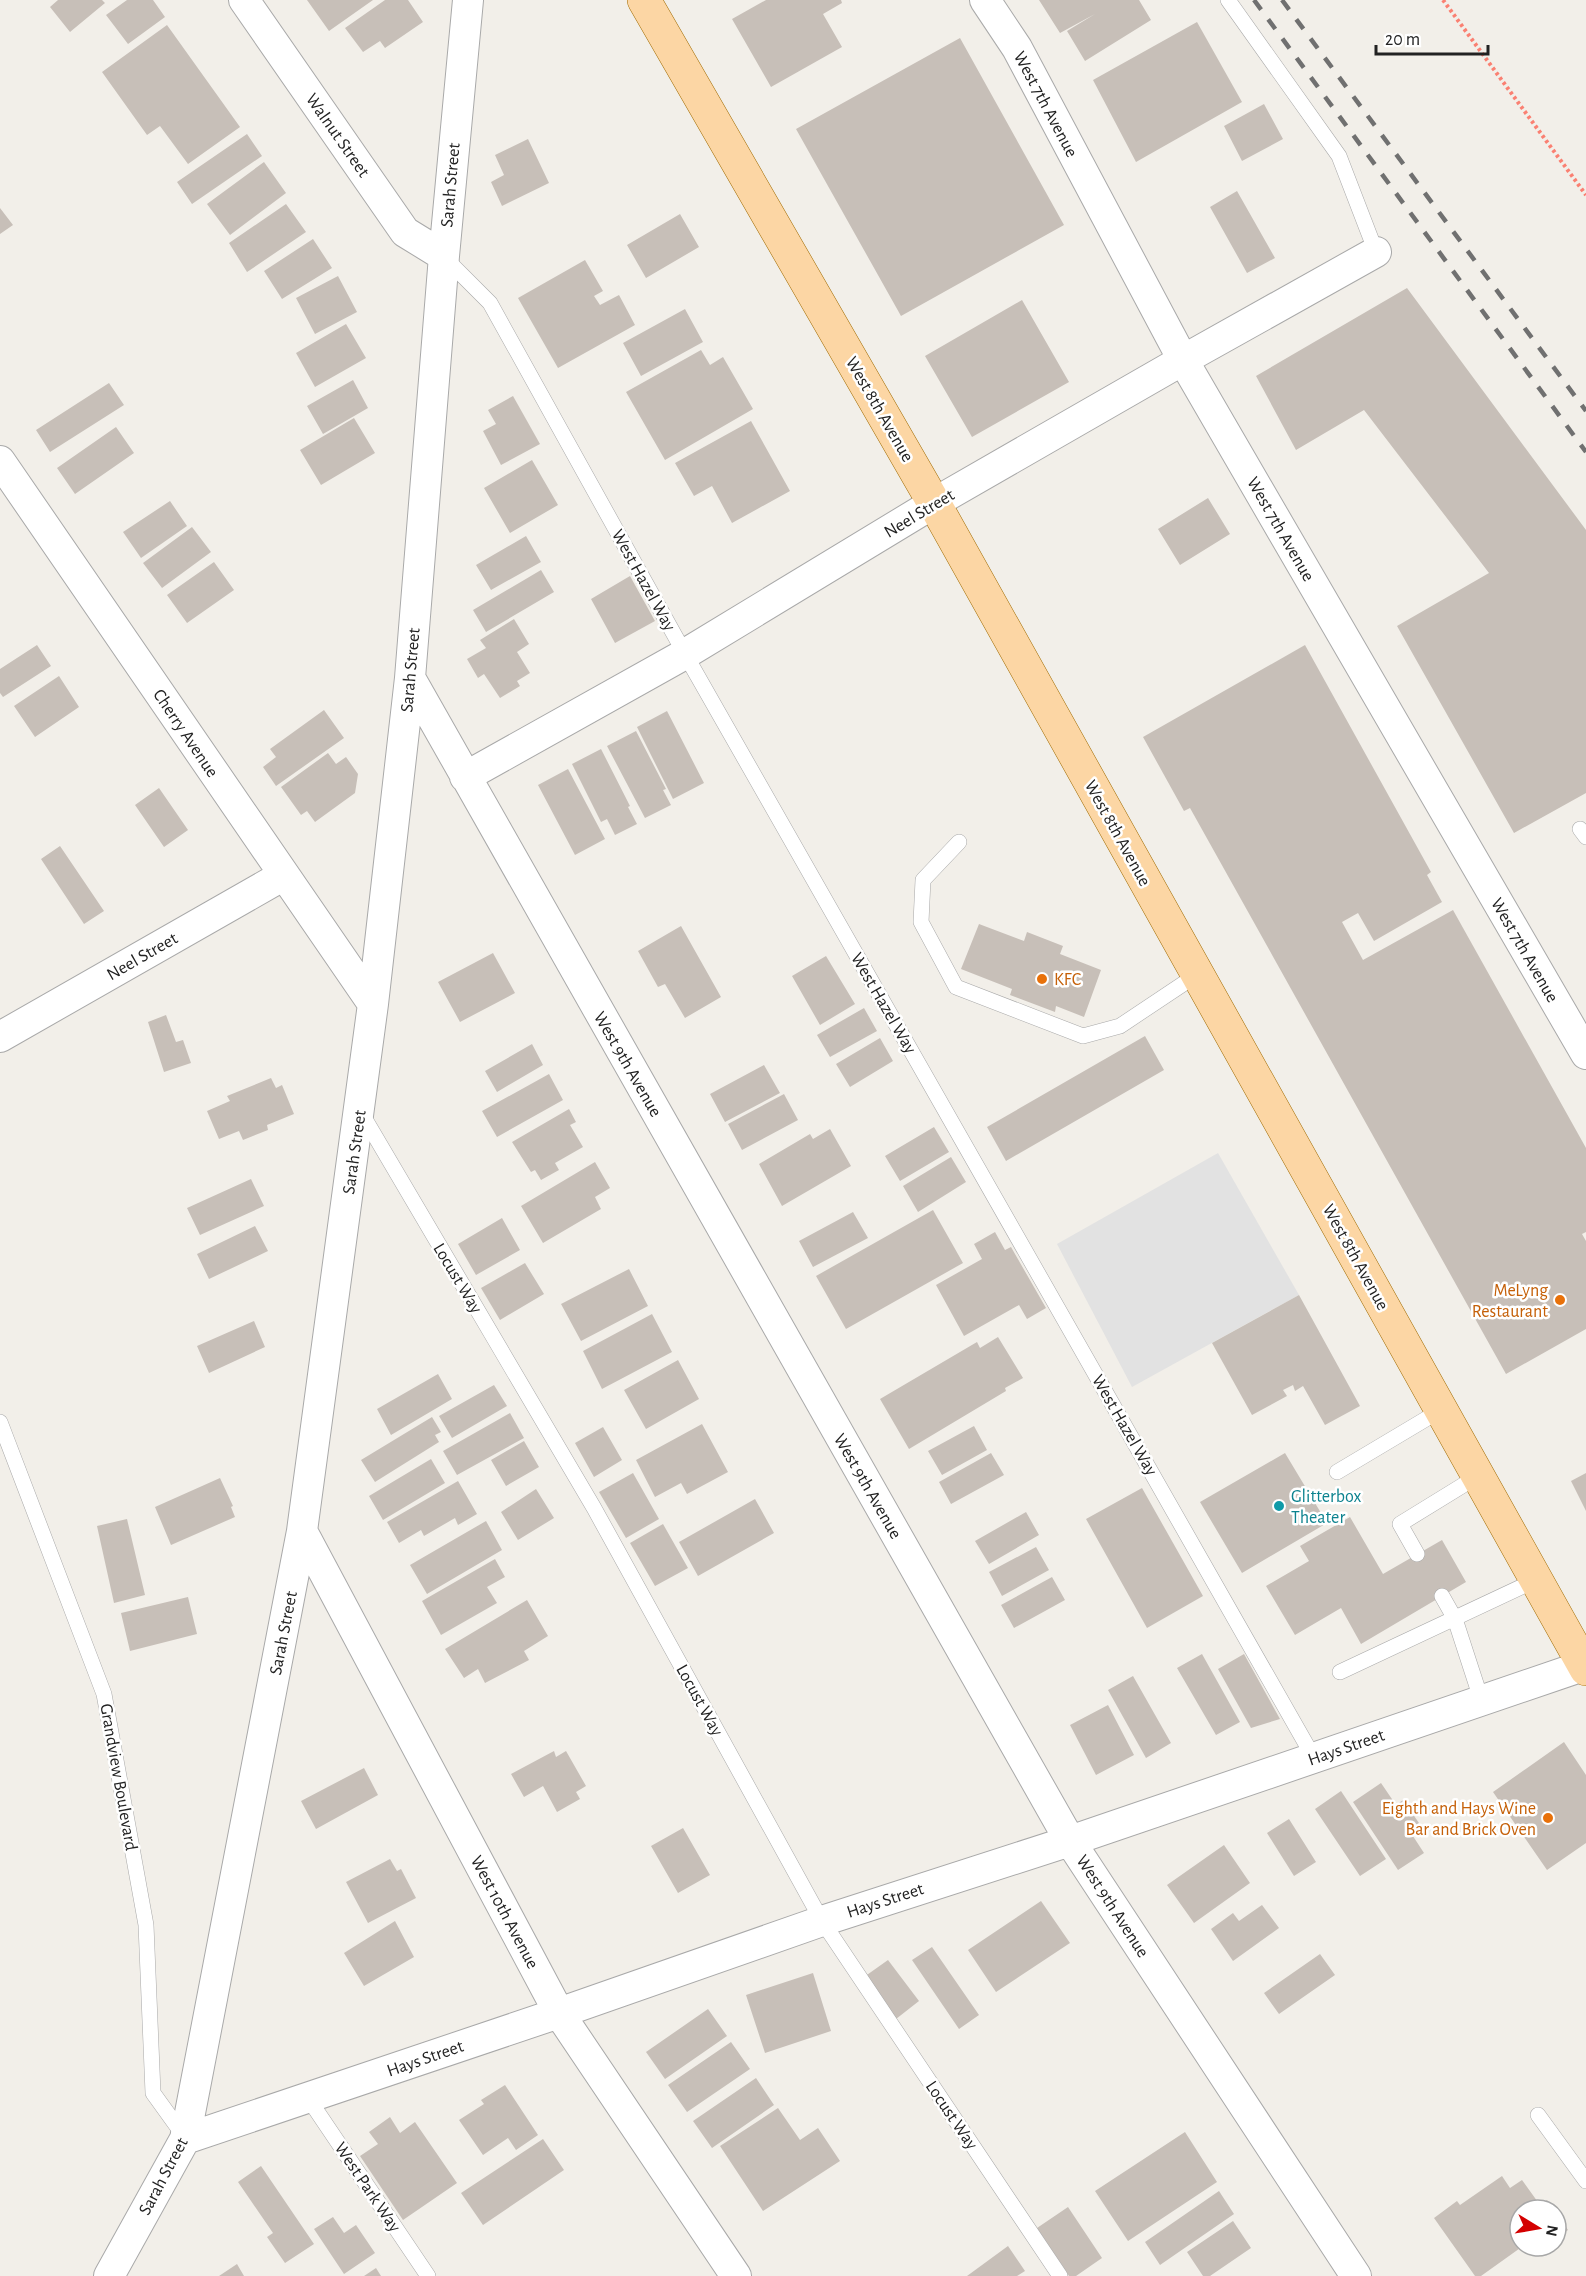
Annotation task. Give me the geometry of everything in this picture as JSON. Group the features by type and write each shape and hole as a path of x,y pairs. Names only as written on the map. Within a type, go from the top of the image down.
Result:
{"main road":[{"name":"West 8th Avenue","path":"644,0 934,503 1585,1667"}],"street":[{"name":"Walnut Street","path":"244,0 405,232 444,256"},
{"name":"Sarah Street","path":"111,2275 185,2139 302,1531 360,1111 410,678 444,256 468,0"},
{"name":"West 7th Avenue","path":"986,0 1017,48 1183,360 1586,1054"},
{"name":"Neel Street","path":"465,777 685,654 934,503 1376,252"},
{"name":"Cherry Avenue","path":"0,461 373,1004"},
{"name":"West 9th Avenue","path":"410,678 1070,1841 1356,2276"},
{"name":"Neel Street","path":"0,1037 284,875"},
{"name":"West 10th Avenue","path":"302,1531 559,2013 736,2276"},
{"name":"Hays Street","path":"185,2139 559,2013 822,1921 1070,1841 1585,1667"}],"lane":[{"path":"1228,0 1340,156 1376,252"},
{"name":"West Hazel Way","path":"444,256 490,303 685,654 1314,1758"},
{"path":"959,842 923,880 921,922 956,987 1083,1036 1120,1026 1198,974"},
{"name":"Locust Way","path":"360,1111 594,1508 822,1921 1060,2276"},
{"path":"1336,1472 1441,1410"},
{"name":"Grandview Boulevard","path":"0,1422 104,1694 146,1925 153,2093 185,2139"},
{"path":"1417,1554 1400,1524 1478,1476"},
{"path":"1340,1672 1536,1580"},
{"path":"1442,1596 1455,1619 1482,1702"},
{"name":"West Park Way","path":"308,2098 428,2276"},
{"path":"1538,2115 1586,2181"}],"path":[{"path":"1443,0 1586,195"}],"shaded area":[{"path":"1218,1153 1299,1295 1132,1387 1057,1244"}],"building":[{"path":"58,0 102,0 105,3 70,32 50,7"},
{"path":"127,0 153,0 165,17 128,44 106,15"},
{"path":"307,0 373,0 329,31"},
{"path":"385,0 408,0 423,22 385,48 380,41 363,52 345,28"},
{"path":"766,0 841,0 842,3 823,14 842,47 771,87 732,19"},
{"path":"1039,0 1139,0 1151,20 1085,61 1067,31 1095,14 1060,33"},
{"path":"1197,22 1242,102 1136,162 1093,80"},
{"path":"167,25 240,127 188,164 160,126 147,135 102,72"},
{"path":"960,38 1064,225 901,316 796,129"},
{"path":"1264,104 1283,139 1242,161 1224,126"},
{"path":"247,134 262,156 192,204 177,182"},
{"path":"528,139 549,183 502,206 491,182 504,175 495,155"},
{"path":"264,162 286,193 230,235 207,204"},
{"path":"1237,191 1275,258 1247,273 1210,207"},
{"path":"286,204 306,232 247,272 229,243"},
{"path":"0,208 13,225 0,234"},
{"path":"680,214 699,247 646,278 627,245"},
{"path":"313,239 332,268 282,299 264,271"},
{"path":"585,260 603,291 594,296 600,305 619,295 635,325 558,368 518,298"},
{"path":"338,276 357,312 315,334 296,298"},
{"path":"1407,288 1586,530 1586,793 1514,833 1397,626 1489,573 1364,410 1296,450 1256,376"},
{"path":"1022,300 1069,382 972,437 925,356"},
{"path":"685,309 703,342 641,376 623,343"},
{"path":"346,324 366,358 315,387 296,353"},
{"path":"701,350 710,365 723,357 753,409 665,460 626,392"},
{"path":"353,380 368,408 323,434 307,406"},
{"path":"109,383 124,405 50,452 36,430"},
{"path":"513,396 540,444 501,465 483,431 496,424 488,410"},
{"path":"354,418 375,453 321,485 300,450"},
{"path":"751,421 790,491 732,523 712,486 694,496 675,463"},
{"path":"116,427 134,453 75,494 57,468"},
{"path":"532,460 558,505 510,533 484,488"},
{"path":"1208,498 1230,534 1180,565 1158,529"},
{"path":"170,501 187,526 141,558 123,532"},
{"path":"192,527 211,552 162,588 143,563"},
{"path":"526,536 541,562 491,590 476,565"},
{"path":"214,562 234,590 187,623 167,595"},
{"path":"541,570 554,592 486,632 473,610"},
{"path":"630,576 655,621 615,643 591,599"},
{"path":"514,619 529,644 517,652 530,673 517,681 520,686 500,698 484,674 478,678 467,659 486,648 480,640"},
{"path":"37,645 51,666 3,697 0,693 0,669"},
{"path":"1305,645 1431,872 1427,875 1442,902 1374,941 1358,913 1342,922 1363,960 1453,910 1586,1148 1586,1232 1582,1234 1586,1241 1586,1329 1506,1374 1190,808 1184,811 1143,737"},
{"path":"59,676 79,707 35,737 14,706"},
{"path":"324,710 344,738 276,786 263,767 276,757 270,749"},
{"path":"667,711 704,783 673,799 637,727"},
{"path":"636,731 666,789 663,790 671,805 645,818 607,746"},
{"path":"601,749 637,824 615,835 607,819 601,822 572,764"},
{"path":"328,753 336,764 346,757 358,774 355,793 315,822 307,811 301,815 281,787"},
{"path":"568,769 605,839 575,855 538,785"},
{"path":"159,788 188,830 164,847 135,805"},
{"path":"60,846 104,911 84,924 41,859"},
{"name":"KFC","path":"979,924 1024,941 1027,932 1063,946 1060,954 1101,970 1084,1017 1056,1006 1055,1012 1010,995 1012,989 961,969"},
{"path":"681,926 721,997 685,1018 665,984 658,987 638,951"},
{"path":"493,953 515,993 460,1022 438,982"},
{"path":"826,956 855,1004 820,1025 792,976"},
{"path":"864,1008 877,1031 830,1057 817,1035"},
{"path":"166,1015 176,1042 183,1040 191,1063 164,1072 148,1022"},
{"path":"1145,1036 1164,1070 1006,1161 987,1127"},
{"path":"880,1038 893,1061 850,1087 836,1064"},
{"path":"532,1044 543,1065 497,1092 485,1071"},
{"path":"764,1065 780,1093 725,1122 710,1094"},
{"path":"549,1074 563,1100 497,1137 482,1111"},
{"path":"271,1078 276,1088 282,1085 294,1114 267,1125 268,1130 243,1140 239,1131 219,1139 207,1111 230,1101 227,1096"},
{"path":"784,1094 798,1120 742,1150 728,1124"},
{"path":"569,1109 576,1122 570,1125 583,1147 555,1163 559,1170 541,1180 535,1170 531,1172 512,1142"},
{"path":"934,1127 949,1152 900,1181 885,1156"},
{"path":"830,1129 851,1166 782,1206 759,1164 810,1134 813,1139"},
{"path":"951,1157 966,1182 918,1212 903,1186"},
{"path":"595,1162 610,1188 595,1197 601,1209 543,1243 521,1206"},
{"path":"251,1179 264,1206 200,1235 187,1208"},
{"path":"933,1210 963,1263 846,1329 816,1276"},
{"path":"853,1212 868,1238 813,1267 799,1241"},
{"path":"502,1218 520,1250 476,1275 458,1244"},
{"path":"255,1226 268,1251 209,1279 197,1254"},
{"path":"995,1232 1005,1250 1011,1247 1046,1308 1027,1319 1019,1305 964,1336 936,1285 982,1259 974,1244"},
{"path":"525,1263 544,1294 500,1320 481,1288"},
{"path":"629,1269 648,1306 581,1341 561,1304"},
{"path":"1299,1295 1360,1406 1325,1425 1303,1386 1295,1391 1293,1385 1283,1390 1287,1396 1252,1415 1212,1343"},
{"path":"652,1314 672,1352 602,1389 583,1351"},
{"path":"254,1321 265,1347 209,1373 197,1346"},
{"path":"998,1337 1023,1378 1005,1388 1006,1391 909,1449 880,1399 977,1342 980,1348"},
{"path":"678,1360 699,1399 646,1429 624,1390"},
{"path":"438,1374 452,1399 391,1435 377,1409"},
{"path":"494,1385 507,1406 452,1438 439,1416"},
{"path":"510,1413 524,1438 457,1475 443,1451"},
{"path":"432,1417 441,1432 435,1435 439,1442 375,1482 361,1460"},
{"path":"702,1424 728,1472 687,1494 681,1483 655,1497 636,1460"},
{"path":"974,1426 987,1450 942,1475 928,1451"},
{"path":"603,1427 622,1460 594,1477 575,1443"},
{"path":"524,1441 539,1467 506,1486 491,1460"},
{"path":"991,1453 1004,1475 951,1504 939,1482"},
{"path":"1285,1453 1327,1523 1242,1573 1200,1502"},
{"path":"431,1459 445,1483 383,1520 369,1496"},
{"path":"633,1473 659,1519 626,1538 599,1492"},
{"path":"1586,1473 1586,1511 1571,1481"},
{"path":"220,1478 233,1506 231,1507 235,1517 171,1545 155,1507"},
{"path":"458,1481 477,1514 458,1525 455,1518 424,1536 421,1530 399,1543 387,1522"},
{"path":"1142,1488 1203,1596 1147,1628 1086,1519"},
{"path":"536,1489 554,1518 518,1540 501,1512"},
{"path":"755,1499 774,1533 698,1576 679,1542"},
{"path":"1026,1512 1039,1535 989,1564 975,1541"},
{"path":"1350,1517 1383,1574 1442,1540 1466,1582 1361,1644 1341,1608 1295,1635 1266,1586 1309,1561 1300,1546"},
{"path":"127,1519 145,1595 114,1603 97,1526"},
{"path":"486,1521 502,1550 427,1594 410,1565"},
{"path":"663,1524 688,1568 655,1586 630,1543"},
{"path":"1036,1547 1049,1570 1002,1596 989,1572"},
{"path":"495,1559 505,1577 487,1587 497,1603 441,1635 422,1601"},
{"path":"1052,1577 1065,1600 1014,1628 1001,1605"},
{"path":"188,1597 197,1634 130,1651 121,1613"},
{"path":"527,1600 548,1636 524,1651 529,1660 485,1683 478,1669 464,1678 445,1649"},
{"path":"1202,1654 1240,1722 1216,1735 1177,1668"},
{"path":"1244,1654 1280,1719 1251,1728 1218,1669"},
{"path":"1133,1676 1171,1743 1146,1758 1108,1690"},
{"path":"1108,1705 1134,1755 1096,1775 1070,1725"},
{"name":"Eighth and Hays Wine Bar and Brick Oven","path":"1564,1742 1586,1775 1586,1843 1547,1870 1493,1792"},
{"path":"554,1751 556,1757 566,1751 586,1786 576,1792 580,1799 557,1812 543,1786 524,1797 511,1774"},
{"path":"364,1768 378,1795 316,1829 301,1801"},
{"path":"1381,1783 1396,1805 1403,1800 1419,1823 1409,1830 1424,1853 1398,1870 1353,1802"},
{"path":"1341,1791 1386,1859 1360,1876 1315,1809"},
{"path":"1289,1819 1316,1862 1294,1876 1267,1833"},
{"path":"683,1828 710,1875 678,1893 651,1846"},
{"path":"1224,1845 1250,1883 1194,1923 1167,1885"},
{"path":"390,1859 397,1871 401,1869 416,1898 368,1923 346,1882"},
{"path":"1041,1901 1070,1943 996,1992 968,1950"},
{"path":"1262,1905 1279,1928 1233,1961 1211,1929 1233,1913 1239,1921"},
{"path":"395,1921 414,1957 364,1986 344,1953"},
{"path":"932,1947 979,2015 959,2029 912,1960"},
{"path":"1320,1954 1335,1975 1279,2014 1264,1993"},
{"path":"888,1960 919,2001 896,2019 864,1977"},
{"path":"813,1973 831,2031 765,2053 746,1995"},
{"path":"708,2009 727,2036 665,2079 646,2052"},
{"path":"731,2042 750,2069 687,2112 668,2085"},
{"path":"756,2078 774,2105 712,2148 693,2121"},
{"path":"505,2085 538,2135 516,2150 508,2138 483,2155 459,2120 484,2104 481,2100"},
{"path":"778,2108 800,2140 818,2128 840,2161 763,2211 720,2146"},
{"path":"390,2117 400,2133 415,2122 457,2183 403,2220 360,2156 378,2144 369,2132"},
{"path":"1185,2132 1217,2182 1128,2241 1095,2191"},
{"path":"543,2139 564,2170 483,2225 461,2193"},
{"path":"261,2166 314,2244 285,2263 267,2237 273,2233 238,2182"},
{"path":"1502,2176 1510,2188 1522,2180 1535,2198 1508,2198 1508,2257 1481,2276 1475,2276 1434,2218 1457,2201 1460,2205"},
{"path":"1219,2191 1234,2214 1160,2265 1145,2242"},
{"path":"1068,2207 1102,2258 1076,2276 1069,2276 1037,2228"},
{"path":"333,2217 344,2233 356,2225 375,2253 344,2274 314,2229"},
{"path":"1233,2221 1251,2248 1210,2276 1203,2276 1187,2252"},
{"path":"1008,2246 1025,2271 1017,2276 967,2276"},
{"path":"237,2264 244,2276 219,2276"},
{"path":"376,2268 381,2276 364,2276"}],"railway":[{"path":"1254,0 1586,452"},
{"path":"1282,0 1586,411"}],"place":[{"name":"KFC","path":"1042,979"},
{"name":"MeLyng Restaurant","path":"1560,1300"},
{"name":"Glitterbox Theater","path":"1279,1506"},
{"name":"Eighth and Hays Wine Bar and Brick Oven","path":"1548,1818"}]}
